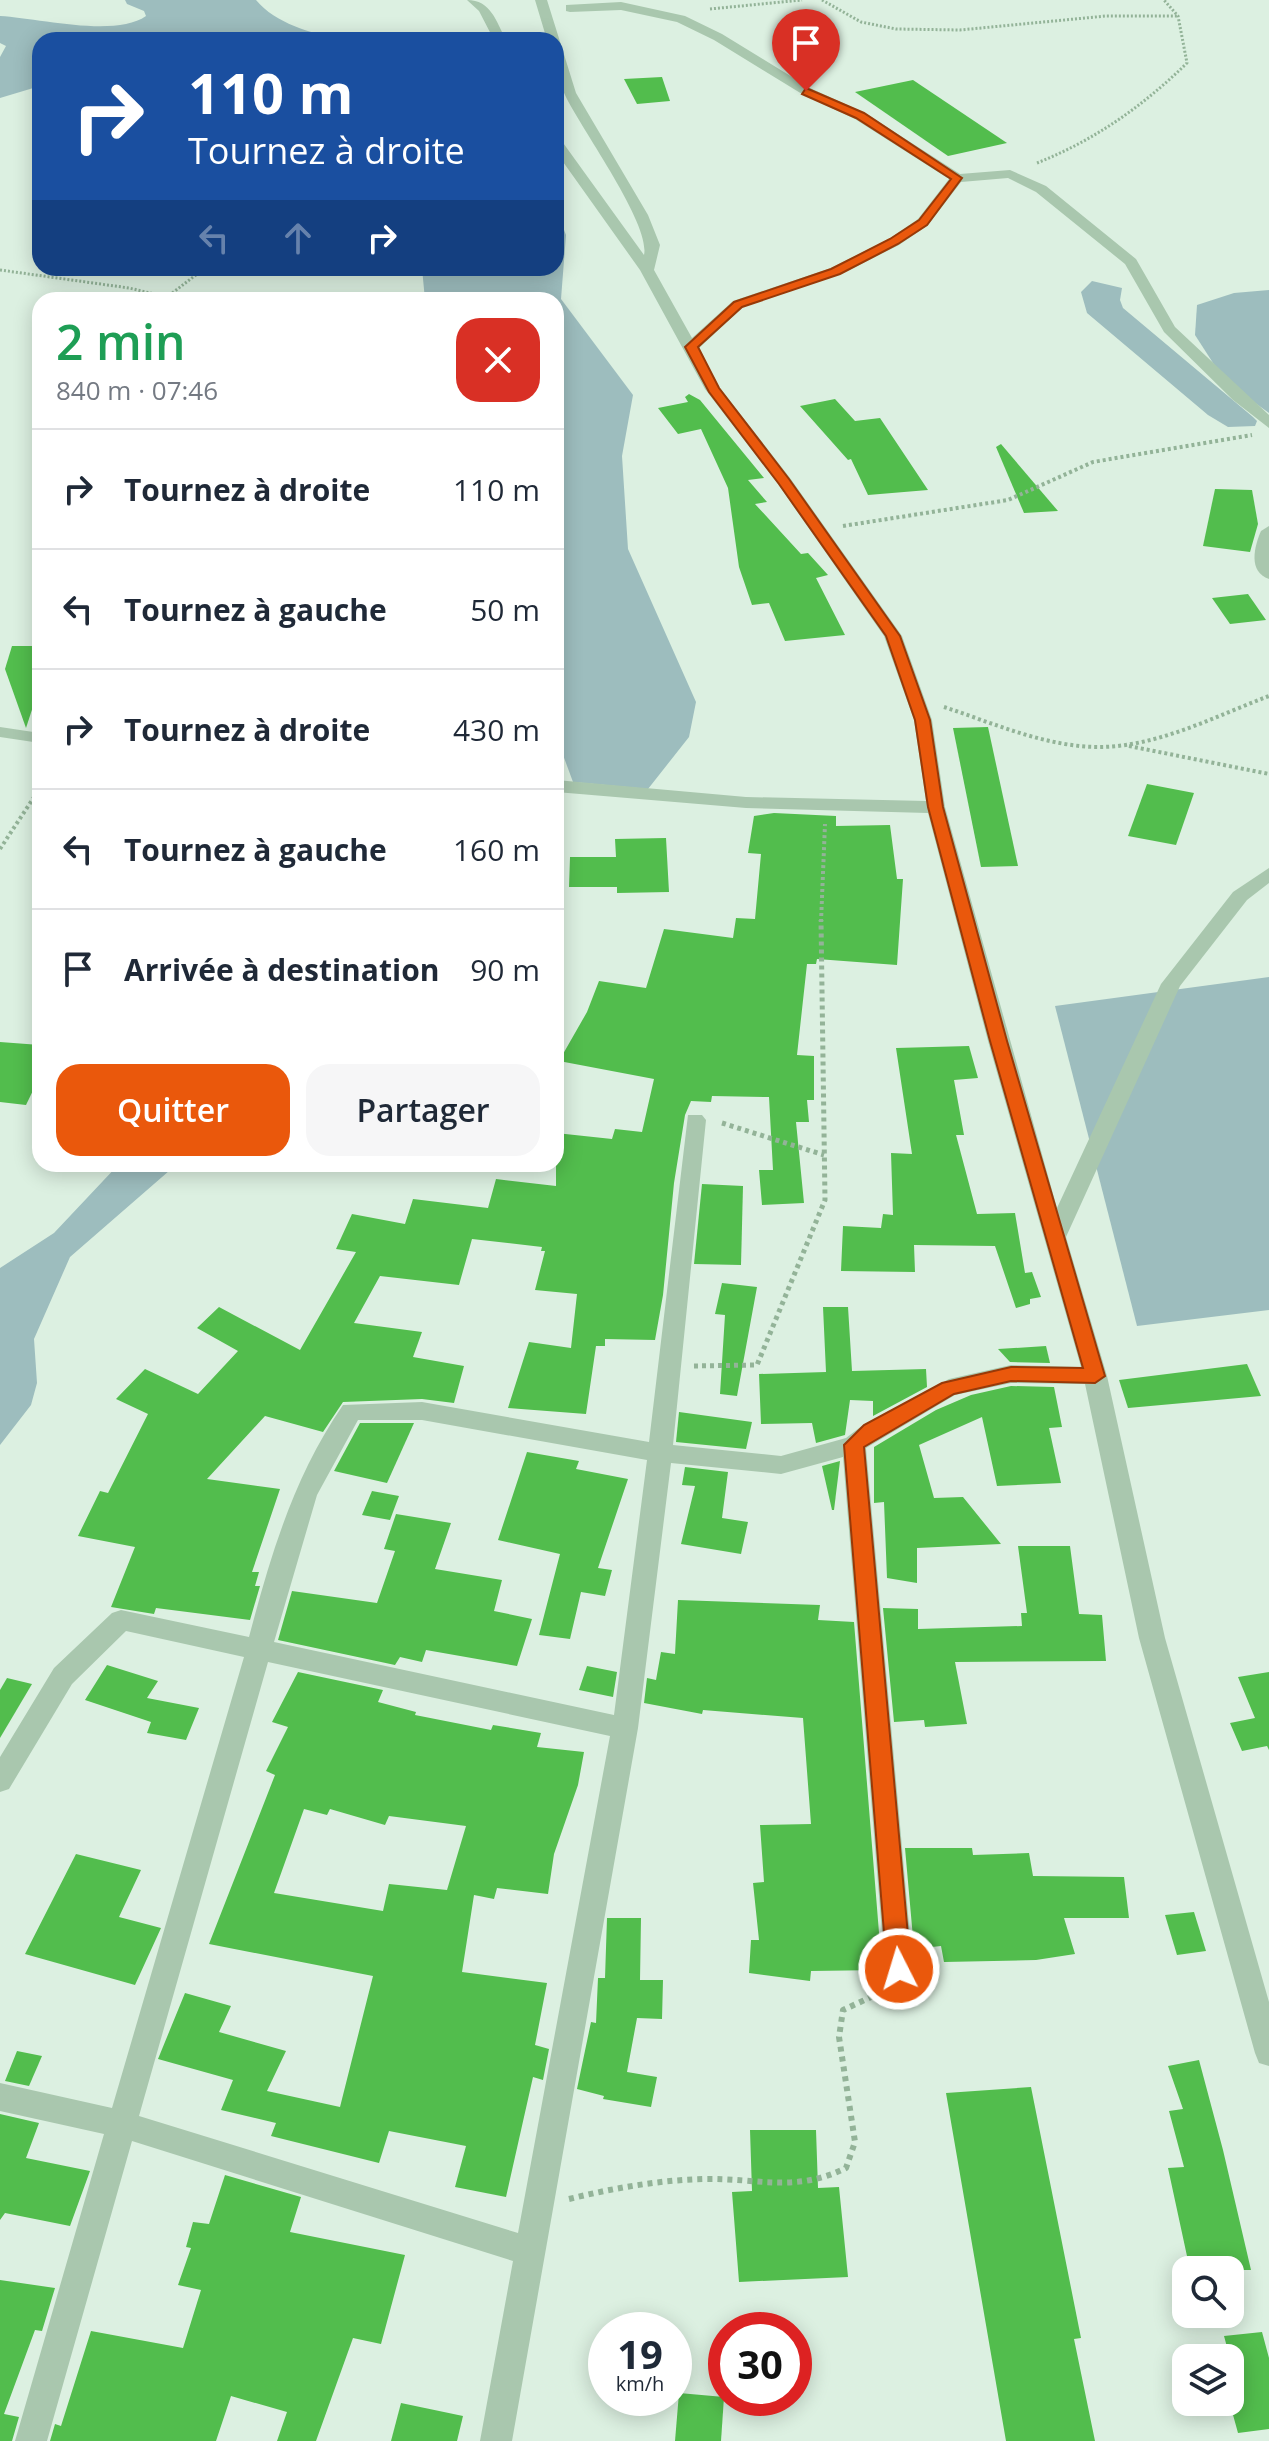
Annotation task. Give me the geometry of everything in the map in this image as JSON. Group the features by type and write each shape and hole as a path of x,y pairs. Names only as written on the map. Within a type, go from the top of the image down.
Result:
{"street":[{"path":"473,0 484,9 496,32"},
{"path":"541,0 542,12 566,19 621,6 681,19 740,49 806,91 860,116 957,178 1010,174 1041,189 1131,262 1169,329 1269,423"},
{"path":"566,19 570,93 641,215 653,245 647,270"},
{"path":"564,154 647,270 713,389 893,636 923,720 936,807 1095,1376 1152,1638 1269,2053"},
{"path":"691,347 738,304 836,271 894,242 923,222 957,178"},
{"path":"1269,531 1262,556 1263,566 1269,574"},
{"path":"0,732 32,737"},
{"path":"564,787 630,796 826,807 936,807"},
{"path":"1055,1237 1171,984 1240,896 1269,874"},
{"path":"496,2441 625,1728 660,1453 695,1120"},
{"path":"31,2441 259,1649 292,1519 326,1444 351,1411 422,1411 660,1453 781,1465 854,1445 871,1431 949,1388 1011,1374 1095,1376"},
{"path":"854,1445 899,1969"},
{"path":"0,1781 63,1676 121,1620 625,1728"},
{"path":"0,2097 121,2124 529,2251"}],"path":[{"path":"702,9 802,0"},
{"path":"822,0 861,22 896,29 960,30 1074,18 1178,16"},
{"path":"1010,174 1110,128 1165,86 1187,63 1178,16 1164,0"},
{"path":"0,270 32,274"},
{"path":"43,276 146,292"},
{"path":"174,292 195,276"},
{"path":"817,529 1008,500 1093,462 1200,441 1255,434"},
{"path":"915,698 1045,740 1097,747 1124,745 1178,731 1269,696"},
{"path":"1124,745 1269,774"},
{"path":"0,849 32,800"},
{"path":"669,1366 757,1365 825,1200 820,943 826,807"},
{"path":"695,1120 709,1119 824,1155"},
{"path":"537,2207 600,2190 711,2178 766,2186 822,2182 846,2168 855,2142 839,2037 843,2010 883,1993 899,1969"}],"shaded area":[{"path":"125,0 256,0 283,21 313,32 32,32 32,88 0,98 0,57 6,46 0,43 0,16 115,26 146,16 144,11 127,4"},
{"path":"423,276 563,276 562,292 424,292"},
{"path":"1092,281 1122,288 1120,300 1123,308 1253,417 1257,421 1255,426 1228,427 1208,415 1087,313 1081,292"},
{"path":"1269,290 1269,413 1233,387 1195,335 1197,305 1234,293"},
{"path":"564,303 633,395 622,456 628,549 696,702 689,737 648,789 573,782 564,758"},
{"path":"1269,977 1269,1310 1137,1326 1055,1006"},
{"path":"111,1172 168,1172 70,1257 34,1339 37,1383 31,1405 0,1445 0,1268 54,1233"}],"building":[{"path":"662,77 670,101 637,104 624,79"},
{"path":"913,80 1007,143 948,156 855,92"},
{"path":"689,394 700,400 764,478 748,480 767,502 755,504 801,554 808,553 828,575 816,578 845,635 785,641 769,603 752,605 739,567 728,488 701,429 678,434 658,408 688,402 685,397"},
{"path":"835,399 855,421 880,418 928,490 868,495 851,459 848,460 800,406"},
{"path":"1001,444 1058,511 1024,513 996,447"},
{"path":"1215,489 1252,490 1258,524 1250,552 1203,546"},
{"path":"1248,594 1266,620 1230,624 1212,598"},
{"path":"12,646 32,646 32,710 26,728 5,669"},
{"path":"988,727 1018,866 981,867 953,728"},
{"path":"1147,784 1194,793 1176,845 1128,836"},
{"path":"774,813 836,816 836,826 890,825 897,879 903,879 897,965 817,959 816,964 807,964 797,1055 814,1056 814,1100 807,1100 809,1122 796,1122 804,1203 762,1205 759,1170 773,1170 769,1097 712,1096 711,1102 691,1101 685,1115 674,1183 663,1295 655,1340 605,1339 605,1346 596,1346 586,1414 508,1408 529,1342 571,1348 577,1294 535,1290 545,1251 541,1251 542,1247 472,1239 459,1285 380,1276 354,1323 422,1332 413,1357 464,1366 454,1403 422,1399 343,1402 323,1432 265,1416 207,1479 280,1489 252,1572 259,1572 255,1586 260,1586 250,1620 156,1608 154,1614 111,1607 135,1547 78,1536 100,1491 108,1493 148,1414 116,1399 145,1369 198,1394 238,1351 197,1328 219,1307 300,1350 356,1252 336,1249 352,1214 405,1224 413,1199 488,1208 496,1179 556,1186 556,1172 564,1172 564,1134 612,1139 615,1129 642,1132 654,1079 564,1062 564,1052 587,1012 599,981 646,988 664,929 733,938 736,918 755,919 761,854 748,853 754,816"},
{"path":"666,838 669,892 617,893 617,887 569,887 570,857 616,857 615,839"},
{"path":"0,1042 32,1044 32,1093 26,1105 0,1102"},
{"path":"969,1046 978,1078 954,1080 964,1135 956,1135 977,1214 1015,1213 1025,1273 1032,1272 1041,1297 1030,1299 1030,1304 1016,1308 995,1246 914,1245 915,1272 841,1271 843,1226 881,1228 883,1214 893,1215 891,1153 912,1154 896,1048"},
{"path":"702,1184 743,1186 741,1265 694,1264"},
{"path":"722,1283 757,1287 737,1396 720,1394 725,1315 715,1314"},
{"path":"823,1307 848,1307 852,1371 926,1369 927,1387 873,1416 873,1401 850,1400 845,1435 816,1443 812,1423 761,1424 759,1374 826,1372"},
{"path":"1046,1346 1050,1363 1010,1362 998,1349"},
{"path":"1247,1364 1261,1396 1128,1408 1119,1380"},
{"path":"1011,1386 1054,1387 1062,1427 1049,1428 1061,1483 997,1486 982,1417 919,1445 934,1498 963,1497 1001,1544 917,1548 917,1583 887,1578 884,1502 874,1503 874,1447 936,1410 971,1395"},
{"path":"679,1412 752,1422 746,1449 676,1442"},
{"path":"360,1423 414,1423 387,1483 334,1471"},
{"path":"527,1452 579,1461 576,1469 628,1479 598,1568 612,1570 605,1596 581,1592 570,1639 539,1635 560,1554 498,1540"},
{"path":"840,1461 834,1510 832,1510 822,1466"},
{"path":"685,1467 728,1472 722,1518 748,1522 741,1554 681,1544 695,1486 682,1485"},
{"path":"372,1491 399,1496 390,1520 362,1515"},
{"path":"396,1514 451,1523 435,1569 502,1580 494,1611 532,1619 517,1666 426,1650 422,1662 400,1657 395,1665 278,1640 292,1591 377,1603 395,1551 384,1549"},
{"path":"1018,1546 1070,1546 1079,1614 1102,1615 1106,1661 955,1662 967,1724 925,1727 924,1720 894,1722 883,1608 918,1609 918,1629 1022,1626 1021,1613 1027,1613"},
{"path":"678,1600 820,1605 818,1620 854,1622 882,1970 811,1971 810,1981 749,1973 751,1940 759,1940 753,1883 764,1882 760,1825 811,1824 803,1718 703,1710 702,1714 644,1703 647,1678 656,1680 661,1652 675,1654"},
{"path":"107,1665 158,1681 147,1698 199,1708 186,1740 147,1733 151,1722 85,1700"},
{"path":"587,1666 617,1672 613,1697 579,1690"},
{"path":"298,1672 383,1690 378,1702 416,1712 415,1715 491,1730 493,1725 541,1733 537,1747 584,1752 578,1785 554,1854 548,1894 497,1888 494,1899 474,1895 462,1972 547,1983 535,2045 549,2049 543,2080 533,2077 506,2197 455,2187 466,2146 389,2131 379,2163 271,2136 276,2123 221,2110 233,2080 158,2059 185,1993 231,2006 219,2032 286,2051 267,2091 340,2107 373,1976 209,1944 275,1775 266,1771 288,1727 272,1722","holes":["304,1809 327,1815 330,1809 385,1825 389,1816 466,1826 447,1890 389,1884 383,1911 274,1893"]},
{"path":"1269,1672 1269,1750 1267,1746 1242,1751 1230,1723 1255,1718 1238,1677"},
{"path":"7,1678 32,1684 0,1738 0,1690"},
{"path":"905,1848 972,1848 973,1855 1029,1853 1033,1876 1124,1877 1129,1918 1064,1918 1075,1954 1036,1960 944,1962 941,1946 914,1949"},
{"path":"76,1854 141,1870 119,1917 161,1928 135,1985 25,1954"},
{"path":"1194,1912 1206,1951 1177,1955 1165,1915"},
{"path":"607,1918 641,1918 640,1980 663,1980 662,2019 637,2018 627,2072 657,2077 651,2107 603,2099 604,2096 577,2089 591,2022 596,2023 598,1978 605,1978"},
{"path":"17,2051 42,2056 29,2086 5,2081"},
{"path":"1199,2060 1251,2270 1244,2270 1244,2256 1187,2256 1168,2168 1184,2167 1169,2111 1183,2109 1168,2066"},
{"path":"1031,2087 1081,2338 1074,2339 1095,2441 1006,2441 946,2093"},
{"path":"0,2114 39,2123 26,2158 90,2171 70,2226 5,2213 0,2220"},
{"path":"750,2130 816,2130 818,2188 839,2187 848,2277 739,2282 732,2192 752,2191"},
{"path":"225,2175 301,2197 290,2232 405,2255 381,2344 353,2338 316,2441 277,2441 287,2412 231,2396 216,2441 50,2441 55,2424 61,2426 91,2331 183,2348 201,2290 178,2285 191,2248 186,2247 193,2222 209,2224"},
{"path":"0,2280 55,2288 42,2331 35,2330 4,2414 19,2417 12,2441 0,2441"},
{"path":"1262,2332 1269,2358 1269,2429 1238,2433 1233,2416 1244,2416 1244,2344 1226,2344 1224,2336"},
{"path":"692,2394 708,2396 708,2416 723,2416 721,2441 675,2441 677,2416 692,2416"},
{"path":"401,2403 463,2416 457,2441 391,2441"}],"route":[{"path":"806,91 860,116 957,178 923,222 894,242 836,271 738,304 691,347 713,389 784,481 893,636 923,720 936,807 998,1041 1095,1376 1011,1374 949,1388 871,1431 854,1445 899,1969"}]}
